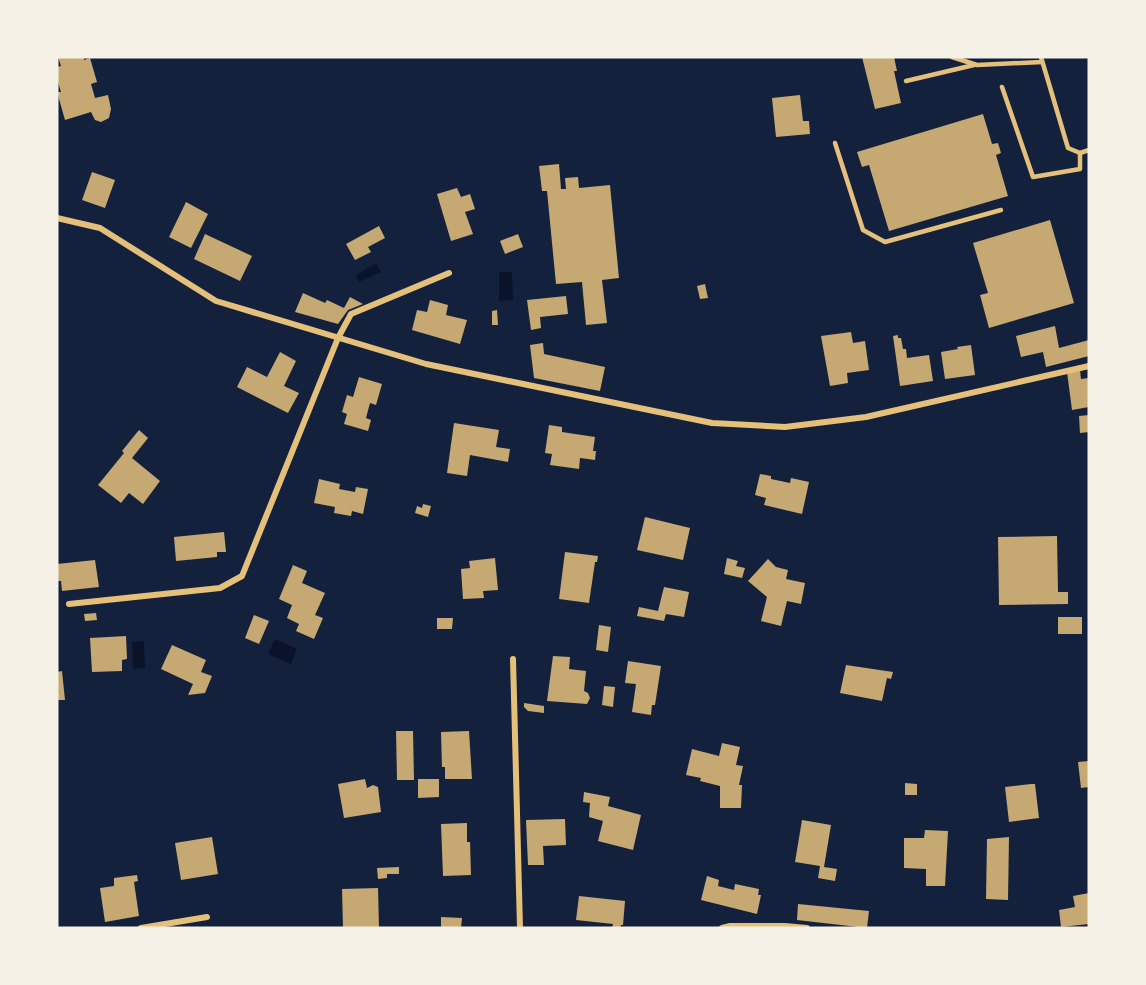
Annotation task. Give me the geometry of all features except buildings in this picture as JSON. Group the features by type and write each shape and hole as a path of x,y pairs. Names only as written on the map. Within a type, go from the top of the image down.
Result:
{"street":[{"path":"57,218 100,228 216,301 426,364 712,423 785,427 866,417 1089,366"},
{"path":"69,604 220,588 242,576 338,338 351,314 449,273"},
{"path":"513,659 520,928"},
{"path":"141,928 207,917"},
{"path":"722,928 785,926 807,928"}],"lane":[{"path":"952,57 977,64"},
{"path":"906,81 977,64 1042,59 1068,148 1080,153 1089,150"},
{"path":"1002,87 1033,177 1080,169 1080,153"},
{"path":"835,143 862,230 885,242 1001,210"}],"water":[{"path":"376,263 381,272 359,282 356,275"},
{"path":"499,272 512,272 513,300 499,301"},
{"path":"275,639 297,649 291,664 268,654"},
{"path":"144,641 145,668 133,669 132,642"}]}
